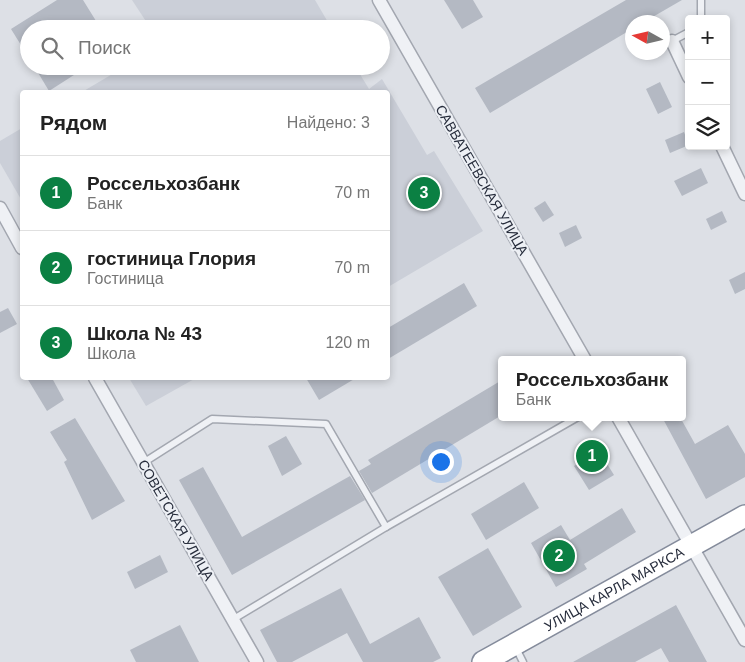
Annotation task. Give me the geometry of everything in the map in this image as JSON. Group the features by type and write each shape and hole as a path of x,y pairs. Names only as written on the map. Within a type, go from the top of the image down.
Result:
{"highway":[{"name":"УЛИЦА КАРЛА МАРКСА","path":"483,662 519,654 691,546 745,516"}],"street":[{"name":"САВВАТЕЕВСКАЯ УЛИЦА","path":"379,0 583,356"},
{"path":"672,41 685,69"},
{"path":"724,150 745,194"},
{"path":"0,208 20,244"},
{"name":"СОВЕТСКАЯ УЛИЦА","path":"96,380 232,620 258,662"},
{"path":"620,421 745,640"}],"lane":[{"path":"701,0 701,15"},
{"path":"672,41 685,34"},
{"path":"143,463 212,419 326,424 386,527"},
{"path":"232,620 386,527 571,421"}],"shaded area":[{"path":"132,0 315,0 327,20 145,20"},
{"path":"111,75 360,75 369,89 382,79 389,90 85,90"},
{"path":"390,93 427,155 434,151 483,231 390,286"},
{"path":"20,129 20,198 0,163 0,141"},
{"path":"130,380 192,380 146,406"}],"building":[{"path":"57,0 83,0 95,20 25,20"},
{"path":"444,0 473,0 483,17 462,29"},
{"path":"626,0 682,0 656,15 625,15 625,33 490,113 475,88"},
{"path":"20,23 20,44 11,29"},
{"path":"39,75 74,75 51,90 48,90"},
{"path":"660,82 672,107 658,114 646,89"},
{"path":"684,132 685,147 670,153 665,140"},
{"path":"701,168 708,183 682,196 674,181"},
{"path":"545,201 554,215 543,222 534,208"},
{"path":"722,211 727,222 711,230 706,219"},
{"path":"576,225 582,238 565,247 559,233"},
{"path":"745,272 745,289 735,294 729,280"},
{"path":"464,283 477,306 390,358 390,327"},
{"path":"8,308 17,324 0,333 0,312"},
{"path":"28,380 53,380 64,400 47,411"},
{"path":"307,380 353,380 319,400"},
{"path":"498,382 498,417 372,493 359,471 371,464 368,460"},
{"path":"75,418 125,501 92,520 64,462 67,460 50,432"},
{"path":"664,421 682,421 695,444 728,425 745,454 745,477 706,499"},
{"path":"286,436 302,464 282,476 268,446"},
{"path":"599,451 614,475 589,490 574,466"},
{"path":"203,467 242,537 350,476 365,500 232,575 179,480"},
{"path":"524,482 539,508 486,540 471,514"},
{"path":"622,508 636,532 584,564 587,569 556,587 531,543 561,525 570,540"},
{"path":"488,548 522,607 473,636 438,577"},
{"path":"160,555 168,572 135,589 127,572"},
{"path":"341,588 370,644 419,617 441,658 433,662 363,662 347,633 292,662 277,662 260,630"},
{"path":"676,605 707,662 669,662 661,648 635,662 573,662"},
{"path":"180,625 199,662 136,662 130,650"}],"place":[{"name":"Школа № 43","path":"424,193"},
{"name":"Россельхозбанк","path":"592,456"},
{"name":"гостиница Глория","path":"559,556"}]}
